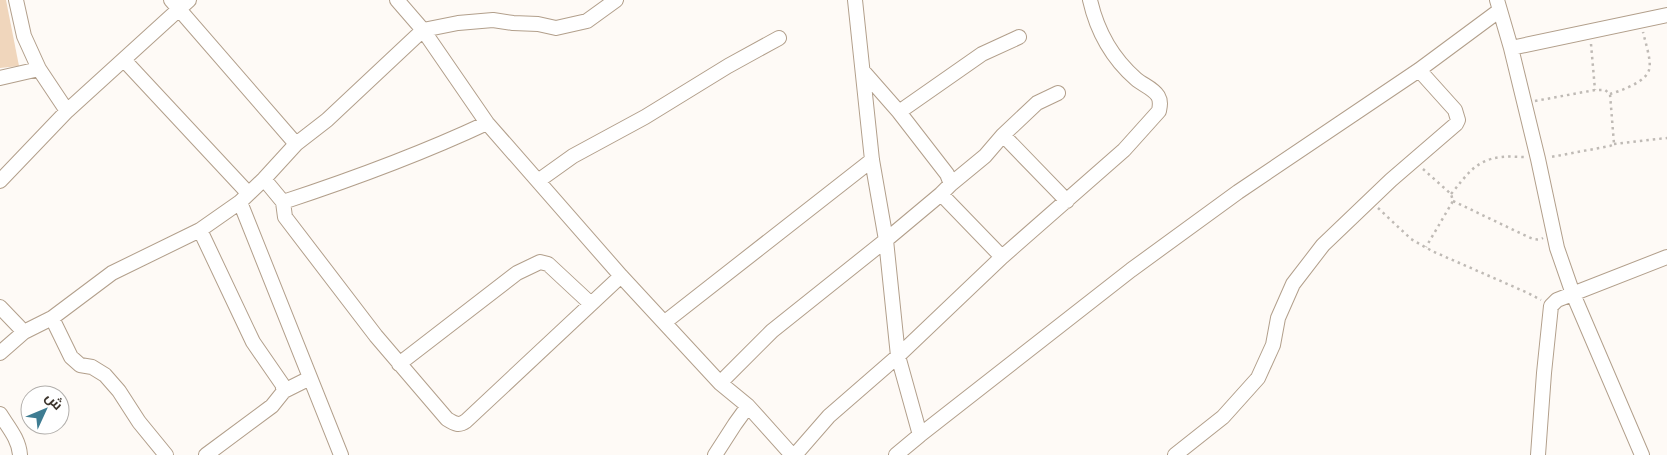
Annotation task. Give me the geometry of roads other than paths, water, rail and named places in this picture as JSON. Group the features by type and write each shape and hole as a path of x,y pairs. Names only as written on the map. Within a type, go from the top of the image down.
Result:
{"street":[{"path":"16,0 24,36 39,69 67,111"},
{"path":"398,0 423,30 488,123 538,181 621,276 720,383 748,406 794,455 829,416 898,356 1002,257 1124,150 1159,111 1161,105 1159,97 1155,92 1137,80 1106,44 1092,11 1090,0"},
{"path":"0,353 24,332 52,318 112,273 200,230 244,198 296,144 327,120 423,30 458,23 492,20 538,24 556,28 587,21 616,0"},
{"path":"855,0 872,160 886,240 898,356 920,435"},
{"path":"0,181 67,111 124,60 179,3 296,144"},
{"path":"896,455 1131,270 1238,192 1419,70 1499,5 1538,159 1557,248 1573,294 1642,455"},
{"path":"1511,48 1667,15"},
{"path":"899,112 982,54 1019,37"},
{"path":"538,181 573,156 638,121 728,66 779,38"},
{"path":"124,60 244,198 310,378 341,455"},
{"path":"0,78 39,69"},
{"path":"1174,455 1223,417 1258,378 1273,345 1278,318 1293,284 1323,245 1413,161 1456,124 1458,120 1455,110 1419,70"},
{"path":"863,71 899,112 947,174 946,189 1002,257"},
{"path":"720,383 772,331 886,240 985,156 1003,135 1037,103 1058,93"},
{"path":"283,202 355,178 433,148 488,123"},
{"path":"1003,135 1067,201"},
{"path":"665,322 872,160"},
{"path":"264,179 283,202 285,217 376,336 447,419 453,423 462,424 621,276"},
{"path":"200,230 253,342 282,384 284,391"},
{"path":"1538,455 1551,306 1557,300 1667,258"},
{"path":"399,364 517,273 540,262 548,264 591,304"},
{"path":"0,307 24,332"},
{"path":"52,318 71,357 80,365 92,367 105,375 166,455"},
{"path":"206,455 272,406 284,391 310,378"},
{"path":"715,455 734,424 748,406"},
{"path":"0,414 15,437 20,455"}]}
